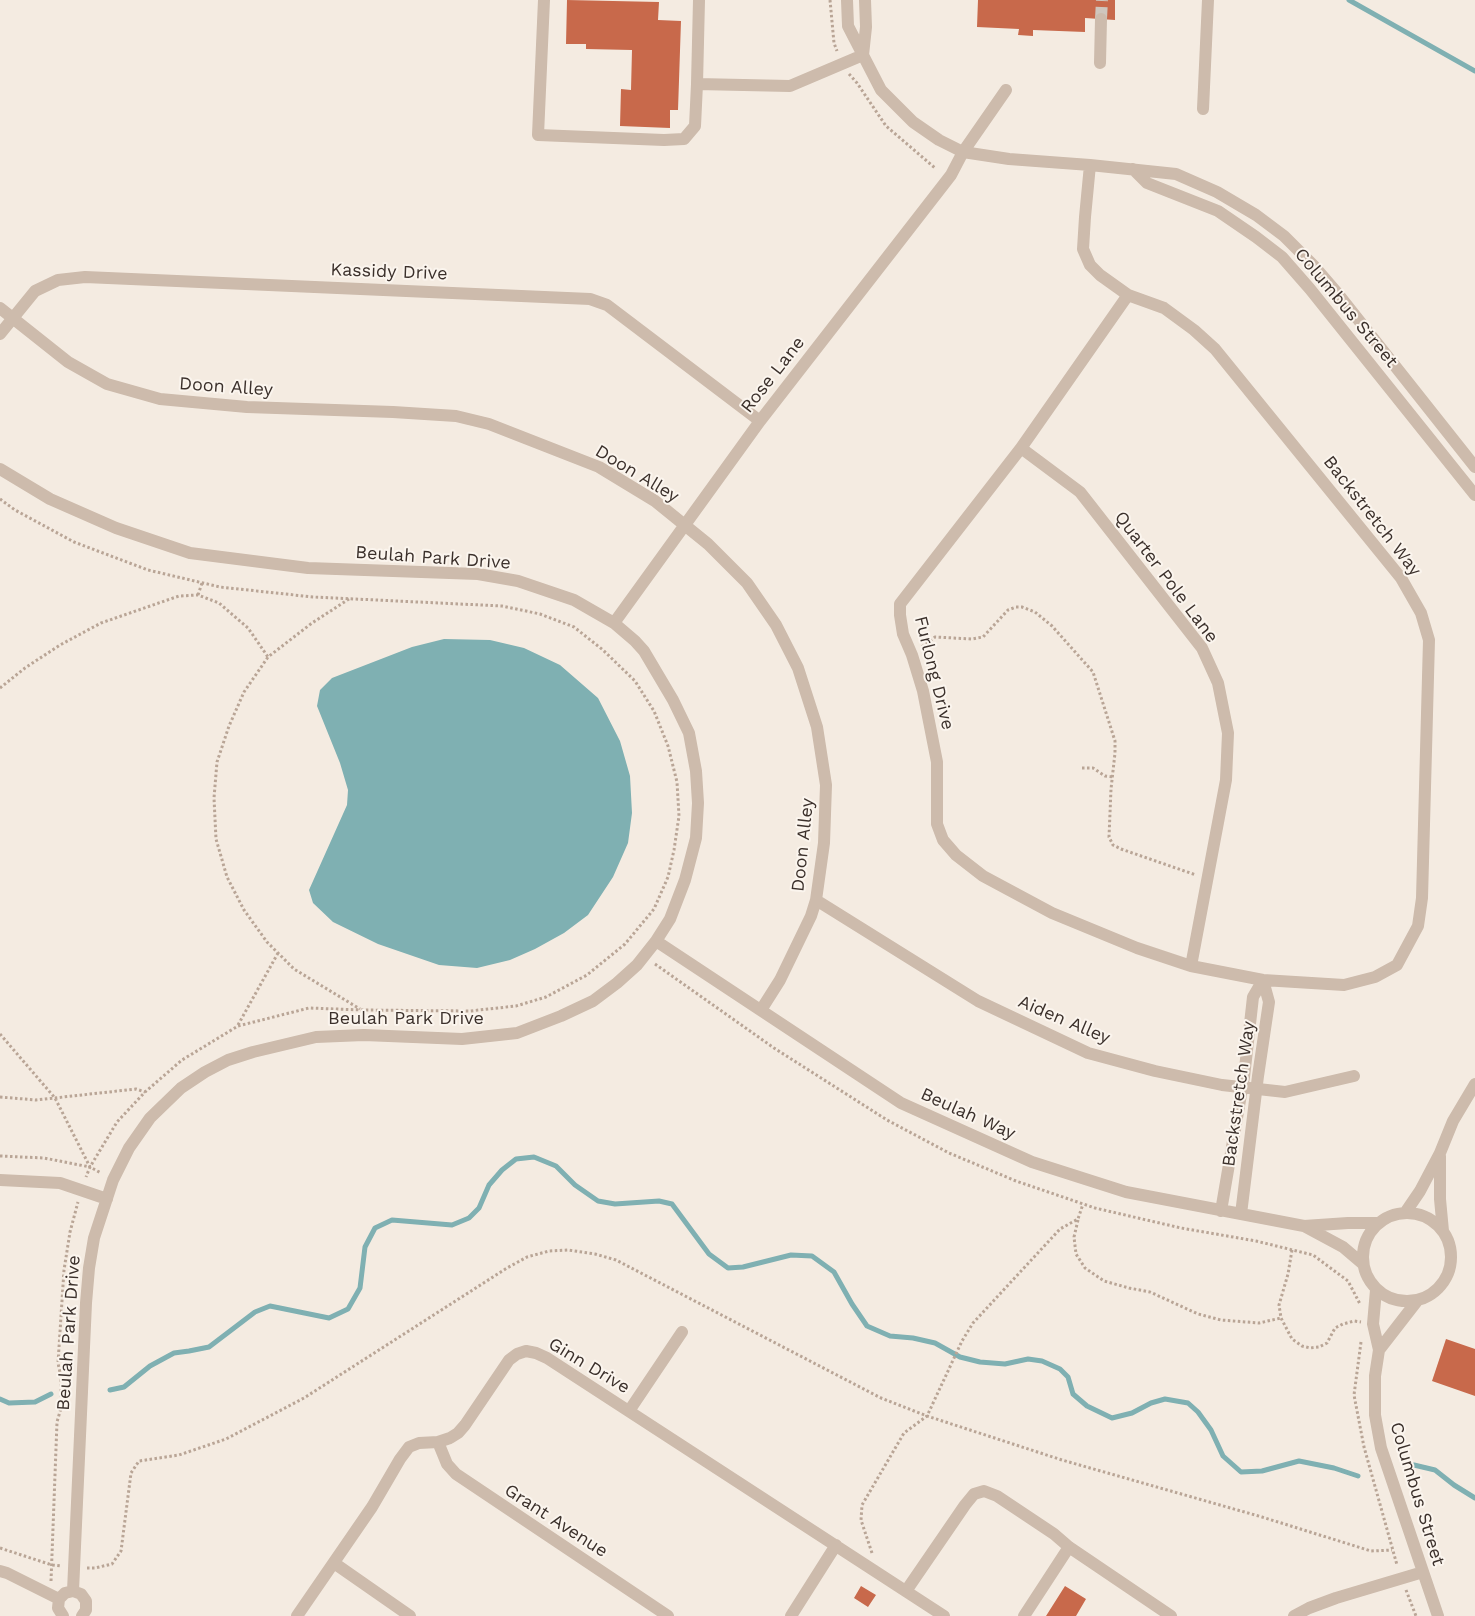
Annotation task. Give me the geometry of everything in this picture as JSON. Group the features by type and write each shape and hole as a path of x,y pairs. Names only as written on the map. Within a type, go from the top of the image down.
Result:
{"street":[{"path":"544,0 538,135 664,140 684,139 695,126 699,0"},
{"name":"Columbus Street","path":"847,0 848,26 881,90 913,122 939,140 963,152 1009,159 1176,174 1209,188 1256,215 1284,236 1313,265 1475,467"},
{"path":"697,84 790,86 863,55 866,27 865,0"},
{"path":"1203,109 1208,0"},
{"path":"1100,63 1101,19"},
{"name":"Rose Lane","path":"614,623 760,421 951,175 963,152 1006,90"},
{"name":"Backstretch Way","path":"1090,165 1084,217 1084,249 1090,264 1100,275 1128,294 1164,308 1194,330 1215,349 1401,578 1421,614 1429,640 1422,898 1418,926 1397,965 1375,977 1344,984 1263,980"},
{"name":"Columbus Street","path":"1133,169 1147,183 1218,211 1282,257 1310,288 1475,494"},
{"name":"Kassidy Drive","path":"0,334 35,291 58,280 85,277 590,299 608,305 760,421"},
{"name":"Furlong Drive","path":"1128,294 1021,448 900,604 903,634 912,655 923,691 937,762 937,824 943,840 956,856 983,876 1052,913 1137,948 1191,966 1263,980"},
{"name":"Doon Alley","path":"0,308 68,362 107,384 160,399 247,407 456,416 489,424 600,467 655,501 708,544 747,583 776,625 798,668 817,727 826,784 824,843 816,900 811,916 780,980 761,1010"},
{"name":"Quarter Pole Lane","path":"1021,448 1080,492 1202,648 1218,683 1228,733 1227,772 1191,966"},
{"name":"Beulah Park Drive","path":"0,468 50,499 116,528 190,553 308,568 478,574 518,581 574,600 614,623 644,651 673,700 689,733 696,771 698,803 696,838 685,880 670,919 644,956 617,983 593,1001 517,1033 462,1039 364,1035 316,1037 253,1052 228,1060 205,1072 181,1088 150,1118 129,1148 113,1180 94,1238 86,1303 73,1591"},
{"name":"Aiden Alley","path":"816,900 978,1001 1088,1053 1155,1071 1242,1088 1285,1092 1354,1076"},
{"name":"Beulah Way","path":"656,941 902,1103 1032,1162 1126,1192 1304,1226 1348,1223 1378,1224"},
{"name":"Backstretch Way","path":"1221,1211 1242,1088 1253,997 1263,980"},
{"name":"Backstretch Way","path":"1241,1214 1269,1002 1263,980"},
{"name":"Columbus Street","path":"1405,1213 1420,1191 1440,1153 1453,1122 1475,1084"},
{"name":"Columbus Street","path":"1379,1350 1417,1301 1431,1295 1442,1285 1449,1273 1452,1258 1450,1244 1443,1231 1440,1199 1440,1153"},
{"path":"0,1180 60,1183 107,1199"},
{"path":"1417,1301 1402,1302 1388,1298 1376,1290 1368,1278 1363,1264 1363,1249 1369,1235 1378,1224 1391,1216 1405,1213 1420,1214 1433,1221 1443,1231"},
{"name":"Beulah Way","path":"1304,1226 1343,1247 1363,1264"},
{"name":"Columbus Street","path":"1376,1290 1373,1324 1379,1350 1374,1376 1375,1415 1381,1448 1438,1616"},
{"path":"629,1412 682,1332"},
{"name":"Ginn Drive","path":"297,1616 410,1447 419,1443 438,1442 458,1433 509,1360 517,1354 526,1351 547,1358 944,1616"},
{"name":"Grant Avenue","path":"438,1442 447,1464 456,1474 668,1616"},
{"path":"906,1591 974,1494 984,1491 997,1496 1054,1534 1069,1547 1171,1616"},
{"path":"791,1616 836,1545"},
{"path":"1024,1616 1069,1547"},
{"path":"334,1563 410,1616"},
{"path":"0,1571 8,1573 55,1597 58,1608 63,1616"},
{"path":"1294,1616 1308,1608 1336,1598 1423,1572"},
{"path":"55,1597 73,1591 81,1594 86,1601 85,1615"}],"path":[{"path":"0,499 15,510 74,542 148,570 220,587 313,597 502,606 540,614 574,626 604,650 635,681 654,711 668,746 677,782 679,816 668,877 654,909 625,944 587,975 546,997 516,1006 470,1011 309,1008 238,1026 182,1060 145,1092 117,1122 90,1167 70,1232 64,1270 58,1363 62,1377 61,1408 57,1422 55,1597"},
{"path":"198,595 202,583"},
{"path":"0,688 25,668 60,645 101,623 179,596 198,595 219,603 248,628 268,657"},
{"path":"350,599 299,632 268,657 244,692 228,726 217,762 214,798 216,838 227,877 244,910 267,942 294,970 362,1010"},
{"path":"912,655 935,637 972,639 983,637 1008,610 1016,607 1022,607 1035,612 1052,626 1093,672 1115,741 1109,837 1113,845 1208,878"},
{"path":"1082,768 1093,768 1105,776 1113,777"},
{"path":"625,944 774,1048 887,1120 949,1153 1016,1182 1083,1204 1181,1228 1256,1241 1313,1255 1348,1281 1360,1304"},
{"path":"238,1026 278,953"},
{"path":"0,1034 55,1098 90,1167"},
{"path":"0,1098 36,1100 136,1089 145,1092"},
{"path":"0,1156 44,1158 90,1167 113,1180"},
{"path":"1083,1204 1074,1237 1076,1254 1085,1268 1104,1281 1150,1292 1198,1314 1221,1320 1259,1323 1281,1318"},
{"path":"868,1566 872,1551 861,1520 862,1505 904,1433 927,1416 962,1341 973,1322 1060,1229 1078,1219"},
{"path":"139,1461 178,1455 226,1439 304,1398 507,1268 534,1255 549,1251 568,1250 595,1254 616,1260 881,1398 927,1416 1062,1460 1262,1517 1370,1551 1392,1550"},
{"path":"1292,1250 1288,1274 1279,1305 1281,1318 1292,1339 1302,1346 1310,1348 1320,1347 1327,1343 1335,1328 1354,1321 1362,1322"},
{"path":"1361,1314 1362,1328"},
{"path":"1363,1334 1354,1395 1364,1447 1392,1550 1416,1616"}],"water":[{"path":"444,639 490,640 524,648 560,665 598,698 620,741 630,776 632,813 628,843 613,877 588,915 564,933 535,949 510,960 477,968 439,965 378,944 333,922 313,903 309,890 347,805 348,790 340,763 317,706 320,690 332,678 412,647"}],"building":[{"path":"567,0 659,2 658,20 681,21 678,110 670,110 670,128 620,126 621,89 631,90 632,50 586,49 586,44 566,44"},
{"path":"978,0 1115,0 1115,20 1085,18 1085,32 1033,30 1033,36 1018,35 1019,29 977,27"},
{"path":"1446,1339 1475,1349 1475,1396 1432,1381"},
{"path":"861,1586 876,1595 868,1607 854,1598"},
{"path":"1065,1586 1086,1599 1076,1616 1046,1616"}],"waterway":[{"path":"1349,0 1475,71"},
{"path":"110,1390 124,1387 150,1366 174,1353 209,1347 255,1312 270,1306 329,1318 348,1309 360,1288 365,1247 375,1228 392,1220 452,1225 469,1218 479,1208 489,1185 502,1170 516,1159 534,1157 556,1166 575,1185 598,1201 615,1204 659,1201 672,1204 709,1254 728,1268 743,1267 791,1255 812,1256 834,1272 867,1326 890,1336 913,1338 935,1343 960,1357 980,1362 1005,1364 1028,1359 1042,1361 1060,1369 1068,1377 1073,1394 1087,1406 1112,1418 1132,1413 1151,1403 1165,1399 1188,1403 1198,1412 1211,1430 1223,1456 1241,1472 1262,1471 1299,1461 1334,1468 1358,1476"},
{"path":"0,1399 9,1403 35,1402 51,1394"},
{"path":"1414,1465 1435,1470 1475,1498"}],"tunnel":[{"path":"1101,19 1102,0"}]}
